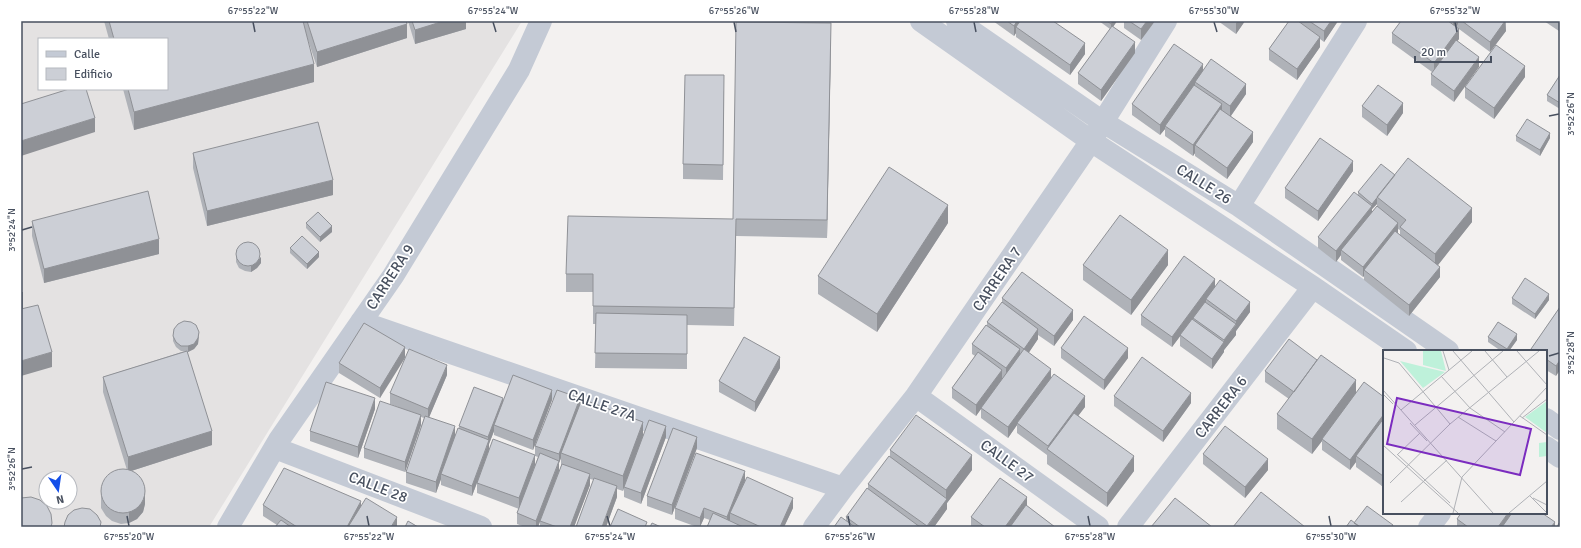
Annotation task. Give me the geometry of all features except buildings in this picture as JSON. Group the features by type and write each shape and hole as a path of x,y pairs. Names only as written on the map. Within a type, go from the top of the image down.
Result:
{"street":[{"name":"CARRERA 9","path":"228,527 275,448 392,276 515,76 541,21"},
{"name":"CALLE 26","path":"922,21 1091,141 1313,287 1405,350"},
{"name":"CALLE 26","path":"957,21 1103,122 1239,206 1447,350"},
{"name":"CARRERA 7","path":"814,527 842,488 916,396 1091,141 1166,21"},
{"path":"1239,206 1356,21"},
{"name":"CARRERA 6","path":"1128,527 1313,287"},
{"name":"CALLE 27A","path":"361,322 842,488"},
{"name":"CALLE 27","path":"916,396 1098,527"},
{"path":"1547,420 1560,429"},
{"name":"CALLE 28","path":"275,448 481,527"},
{"path":"1547,448 1560,457"},
{"path":"1429,527 1439,514"}],"shaded area":[{"path":"21,21 522,21 209,527 21,527"}]}
